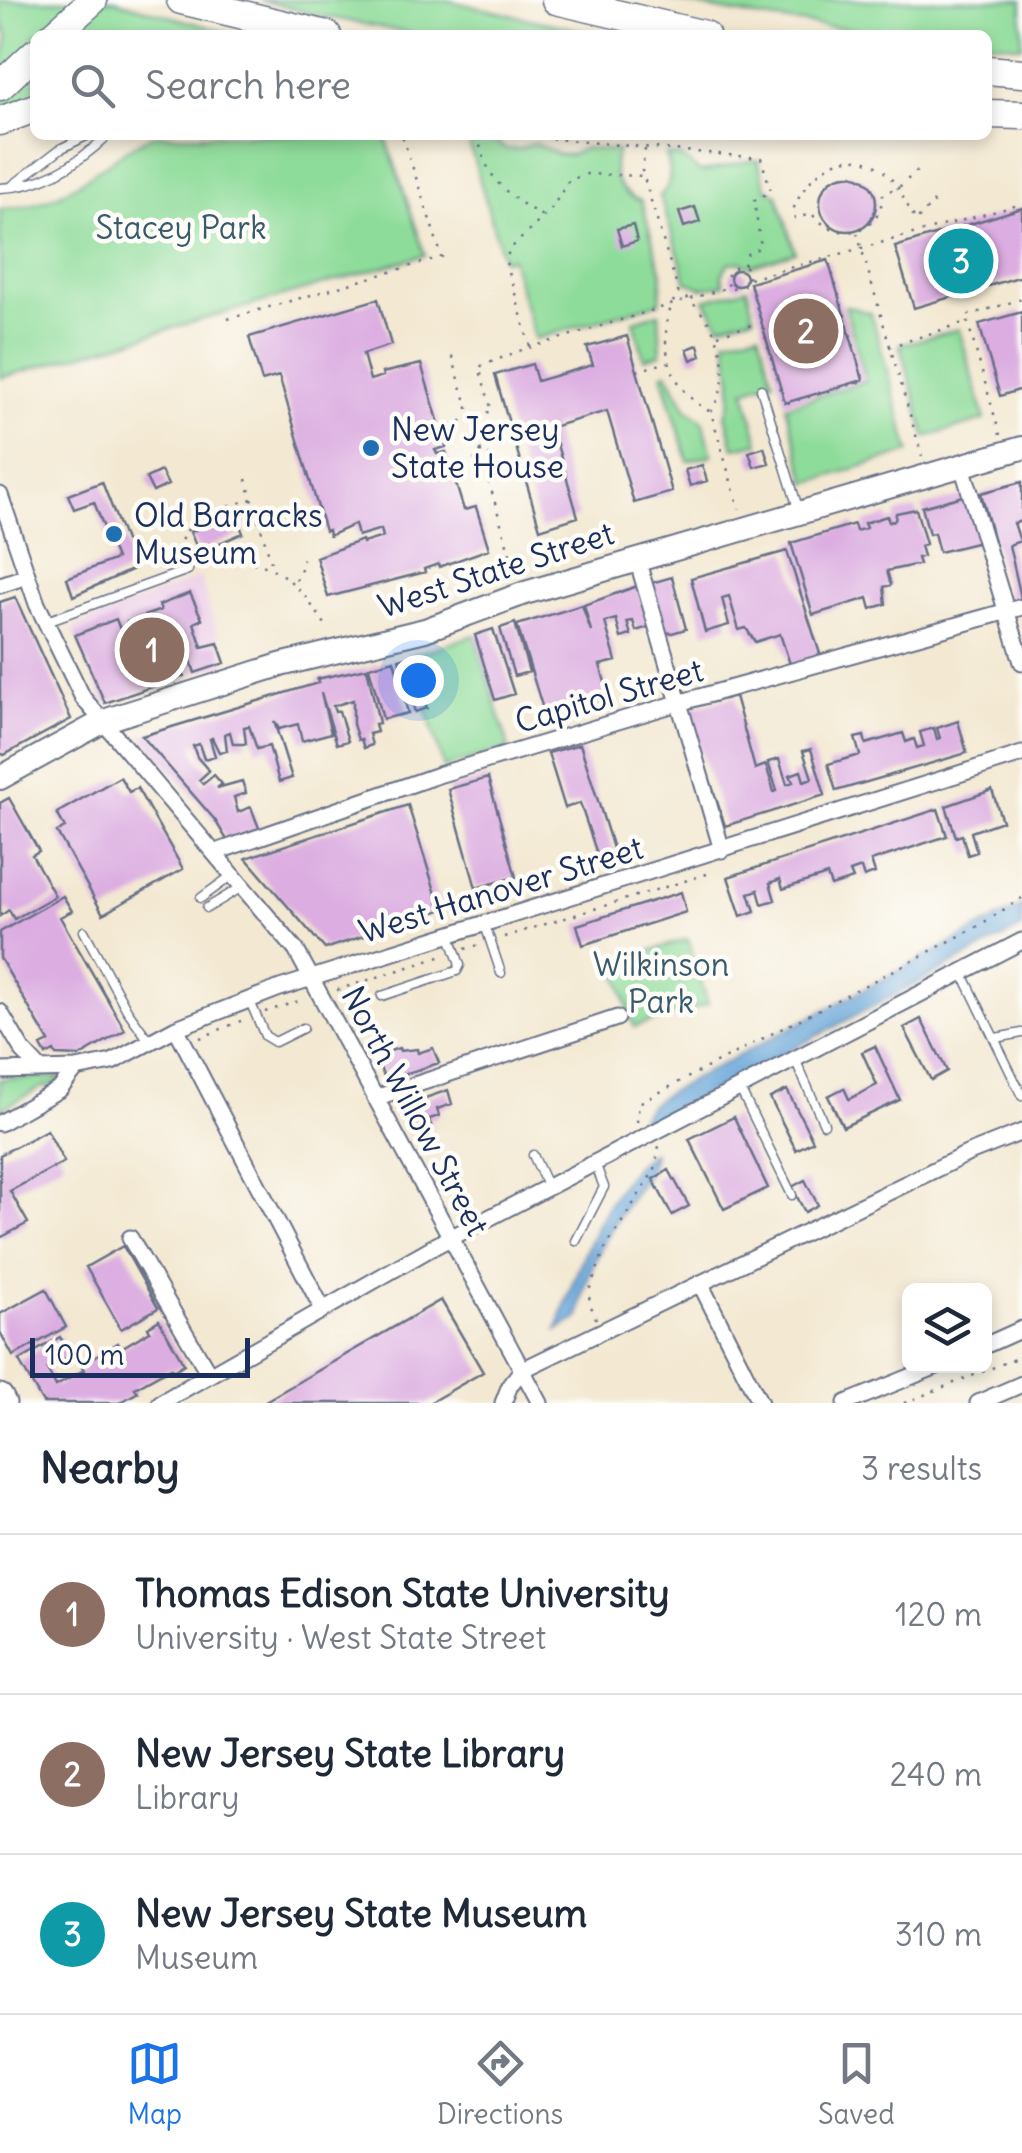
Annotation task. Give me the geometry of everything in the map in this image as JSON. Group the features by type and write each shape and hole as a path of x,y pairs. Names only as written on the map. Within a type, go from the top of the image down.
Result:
{"highway":[{"path":"59,30 92,0"},
{"path":"182,0 306,30"},
{"path":"556,0 684,30"},
{"path":"0,86 30,58"},
{"path":"992,70 1022,70"},
{"path":"0,121 30,110"},
{"path":"992,114 1022,115"}],"street":[{"name":"West State Street","path":"0,778 104,721 280,665 425,630 525,592 1022,448"},
{"path":"962,466 1014,609 1022,662"},
{"name":"North Willow Street","path":"0,496 45,622 83,698 287,937 322,995 540,1403"},
{"path":"637,559 722,850"},
{"path":"0,586 27,576"},
{"name":"Capitol Street","path":"216,852 438,775 1014,609"},
{"name":"West Hanover Street","path":"0,1071 76,1069 112,1062 176,1028 253,1007 312,978 1022,754"},
{"path":"160,1403 322,1308 452,1238 1022,941"},
{"path":"0,1012 40,1070"},
{"path":"375,1098 617,1018"},
{"path":"176,1028 322,1308"},
{"path":"0,1123 60,1089 76,1069"},
{"path":"503,1403 515,1376 522,1370 969,1153 1022,1132"},
{"path":"130,1238 209,1374"},
{"path":"700,1283 760,1403"},
{"path":"992,1342 1022,1329"},
{"path":"846,1403 920,1373"},
{"path":"978,1403 1022,1384"}],"lane":[{"path":"5,188 78,140"},
{"path":"5,188 32,184 66,169 102,140"},
{"path":"760,388 800,512"},
{"path":"45,622 188,570"},
{"path":"201,898 239,880"},
{"path":"207,908 239,880"},
{"path":"485,925 501,973"},
{"path":"84,931 127,1010 150,1042"},
{"path":"382,996 457,970 460,965 450,936"},
{"path":"961,970 1022,1096"},
{"path":"253,1007 265,1036 275,1042 303,1028"},
{"path":"996,1038 1022,1034"},
{"path":"794,1057 824,1124"},
{"path":"739,1087 792,1195"},
{"path":"534,1155 548,1188"},
{"path":"576,1240 604,1187 595,1163"}],"path":[{"path":"228,318 442,257 404,140"},
{"path":"479,140 493,181 514,200 544,217"},
{"path":"567,140 761,158 771,192 754,200 762,244 745,257 744,265 784,404 864,381 828,258"},
{"path":"645,147 644,176 678,292 690,299 716,336 724,377 711,412"},
{"path":"917,171 898,188 884,193 877,215 857,233 827,228 812,214 795,218 793,210 809,179 838,160 854,158 871,162 888,174 898,188 916,222 934,202"},
{"path":"530,348 506,262 509,250 544,217 565,186 577,176 644,176"},
{"path":"440,428 492,411 479,367 671,304 745,285 749,279 1022,204"},
{"path":"857,233 923,457"},
{"path":"729,288 726,278 732,269 744,265"},
{"path":"678,292 664,334 670,361 681,388 711,412 740,510"},
{"path":"1000,435 966,316 1022,300"},
{"path":"889,346 968,322"},
{"path":"716,336 760,323"},
{"path":"451,353 481,452"},
{"path":"637,371 670,361"},
{"path":"481,452 494,458 494,465 486,472 476,470 473,464 474,457 481,452"},
{"path":"486,472 516,576"},
{"path":"246,479 273,570"},
{"path":"252,499 196,516 180,542 188,570 233,563 273,570 295,582 329,630"},
{"path":"295,582 304,562 300,556"},
{"path":"184,1044 253,1007 322,995 707,874"},
{"path":"636,1128 639,1103 975,928 1022,898"},
{"path":"596,1320 589,1301 590,1288 605,1248 655,1169 659,1144"},
{"path":"904,1403 1022,1356"}],"shaded area":[{"path":"200,577 227,664 105,703 72,628"}],"green space":[{"path":"0,0 114,0 219,30 30,30 30,103 0,113 0,72 8,37 0,16"},
{"path":"260,0 447,0 578,30 394,30"},
{"path":"671,0 1022,0 1022,46 992,43 992,30 873,30 749,16"},
{"name":"Stacey Park","path":"144,140 387,140 425,255 0,378 0,209 45,201 64,192"},
{"path":"468,140 494,140 505,149 520,149 534,143 570,155 584,148 618,151 614,167 617,182 626,193 641,201 662,274 660,302 535,339 511,258 503,260"},
{"path":"666,155 681,157 700,172 758,160 766,188 777,194 795,252 750,266 728,263 722,276 724,285 702,288 687,282 660,196 670,177"},
{"path":"747,288 754,316 720,325 705,300"},
{"path":"845,306 871,313 910,452 807,483 786,406 866,381"},
{"path":"659,313 661,354 644,359 634,321"},
{"path":"959,329 985,420 926,437 900,345"},
{"path":"759,332 773,380 745,390 759,443 734,448 726,415 732,381 726,339"},
{"path":"667,372 687,409 703,421 712,455 688,461 662,374"},
{"path":"475,635 509,748 444,768 410,656"},
{"name":"Wilkinson Park","path":"688,939 708,1004 634,1027 614,962"},
{"path":"60,1077 54,1085 42,1087 0,1110 0,1079"}],"water":[{"path":"1022,906 1022,928 638,1130 645,1111 671,1091"},
{"path":"653,1152 646,1175 595,1261 584,1289 579,1318 557,1330 582,1259 607,1206 637,1165"}],"building":[{"path":"848,175 868,183 876,203 868,223 848,231 828,223 820,203 828,183"},
{"path":"695,207 700,222 684,227 679,212"},
{"path":"1022,208 1022,276 914,308 895,247"},
{"path":"633,225 637,241 622,246 617,229"},
{"path":"828,260 863,380 785,403 750,283"},
{"path":"738,270 746,278 738,286 730,278"},
{"name":"New Jersey State House","path":"378,299 391,345 363,354 370,380 383,376 382,373 421,364 446,447 435,450 437,454 446,452 464,510 476,507 489,549 424,569 425,572 328,597 316,557 362,540 363,543 383,537 381,529 358,536 355,524 329,536 325,531 279,376 262,381 249,337"},
{"path":"1022,312 1022,389 1000,396 979,324"},
{"path":"627,336 672,492 634,503 607,411 552,427 578,517 540,529 495,375 532,364 537,381 593,365 587,347"},
{"path":"698,345 701,356 691,360 687,349"},
{"path":"764,447 769,463 754,467 749,452"},
{"path":"702,465 707,481 690,486 685,470"},
{"path":"161,471 168,485 153,492 146,478"},
{"name":"Old Barracks Museum","path":"102,482 136,568 73,596 67,578 116,559 94,502 74,509 68,495"},
{"path":"1022,482 1022,521 1014,523 1020,541 1009,545 1022,602 1011,605 981,493"},
{"path":"967,495 980,542 939,552 922,507"},
{"path":"916,509 926,544 920,546 923,556 917,558 919,564 887,571 891,585 884,587 886,604 871,609 868,598 813,615 791,543 854,524 856,531 866,528 864,523 887,516 889,522 895,520 896,513"},
{"path":"235,513 243,533 199,552 190,532"},
{"path":"787,551 821,657 791,667 780,634 755,642 746,628 739,630 729,596 722,598 729,625 705,632 691,578"},
{"path":"672,577 686,629 672,633 664,632 651,583"},
{"path":"640,585 649,627 636,631 633,621 627,622 631,635 621,638 616,619 605,622 616,661 600,665 611,703 547,722 517,625 582,605 591,631 584,605"},
{"path":"190,593 202,619 194,623 202,647 218,643 225,663 195,673 189,655 178,659 184,676 105,703 75,635 116,619 121,632 130,629 127,622 161,610 159,605"},
{"path":"15,597 71,719 4,755 0,753 0,602"},
{"path":"515,623 529,672 514,676 500,628"},
{"path":"493,629 514,694 495,700 475,635"},
{"path":"410,656 427,708 415,712 399,659"},
{"path":"394,660 408,713 383,719 369,667"},
{"path":"367,668 379,723 375,724 377,732 369,734 372,745 364,748 358,740 353,700 333,706 335,712 339,711 348,741 337,744 321,693 331,733 302,741 298,724 279,729 274,721 292,778 279,782 269,746 257,749 249,726 244,727 246,744 233,744 230,732 225,734 227,751 219,752 210,739 215,756 204,759 199,744 193,746 209,771 199,780 203,784 214,775 222,784 217,788 242,781 246,793 234,797 238,812 251,807 259,828 227,840 215,820 142,736 318,683 317,679"},
{"path":"735,696 755,769 766,765 774,792 777,791 768,762 779,759 787,784 793,782 790,775 801,771 804,781 812,778 803,751 811,749 825,795 725,826 687,709"},
{"path":"958,721 967,753 836,791 828,764 860,755 855,738 864,736 866,744 903,733 906,742 914,739 917,748 924,746 920,732 934,728 937,739 937,728"},
{"path":"580,744 617,861 601,866 580,803 565,808 548,753"},
{"path":"120,777 129,792 137,788 183,869 103,914 57,832 65,828 57,813"},
{"path":"488,778 516,877 476,888 448,789"},
{"path":"992,790 1002,821 971,832 977,852 968,855 962,835 956,837 946,806"},
{"path":"9,798 39,851 32,855 55,896 14,919 9,910 0,916 0,803"},
{"path":"408,805 441,910 325,949 246,858"},
{"path":"938,809 947,836 871,861 875,873 864,877 861,868 850,872 853,879 831,886 827,875 783,889 780,879 770,883 775,900 762,904 758,890 749,893 755,911 741,916 728,877"},
{"path":"681,892 686,912 583,945 577,925"},
{"path":"63,896 72,911 60,917 125,1030 80,1056 56,1055 54,1051 46,1055 41,1046 49,1042 0,958 0,932"},
{"path":"921,1019 947,1071 931,1080 904,1028"},
{"path":"875,1046 900,1100 843,1127 828,1096 844,1088 849,1099 877,1085 862,1052"},
{"path":"399,1048 417,1049 418,1053 433,1048 439,1063 386,1080 374,1056"},
{"path":"448,1090 452,1104 437,1109 439,1116 429,1119 432,1129 418,1135 405,1105"},
{"path":"787,1090 813,1141 796,1150 770,1098"},
{"path":"734,1117 768,1188 724,1209 689,1139"},
{"path":"47,1130 64,1162 10,1191 28,1223 0,1238 0,1155"},
{"path":"669,1170 689,1206 672,1215 653,1179"},
{"path":"805,1180 818,1205 805,1212 792,1187"},
{"path":"123,1246 158,1308 121,1329 86,1267"},
{"path":"46,1289 66,1327 13,1356 0,1332 0,1314"},
{"path":"441,1300 483,1372 429,1403 262,1403"},
{"path":"159,1320 184,1364 135,1388 138,1392 119,1403 43,1403 19,1361 60,1337 71,1355 47,1369 56,1386 84,1370 81,1365 118,1343 121,1348 150,1331 148,1327"}],"place":[{"name":"New Jersey State Museum","path":"961,261"},
{"name":"New Jersey State Library","path":"806,331"},
{"name":"New Jersey State House","path":"371,448"},
{"name":"Old Barracks Museum","path":"114,534"},
{"name":"Thomas Edison State University","path":"152,650"}]}
